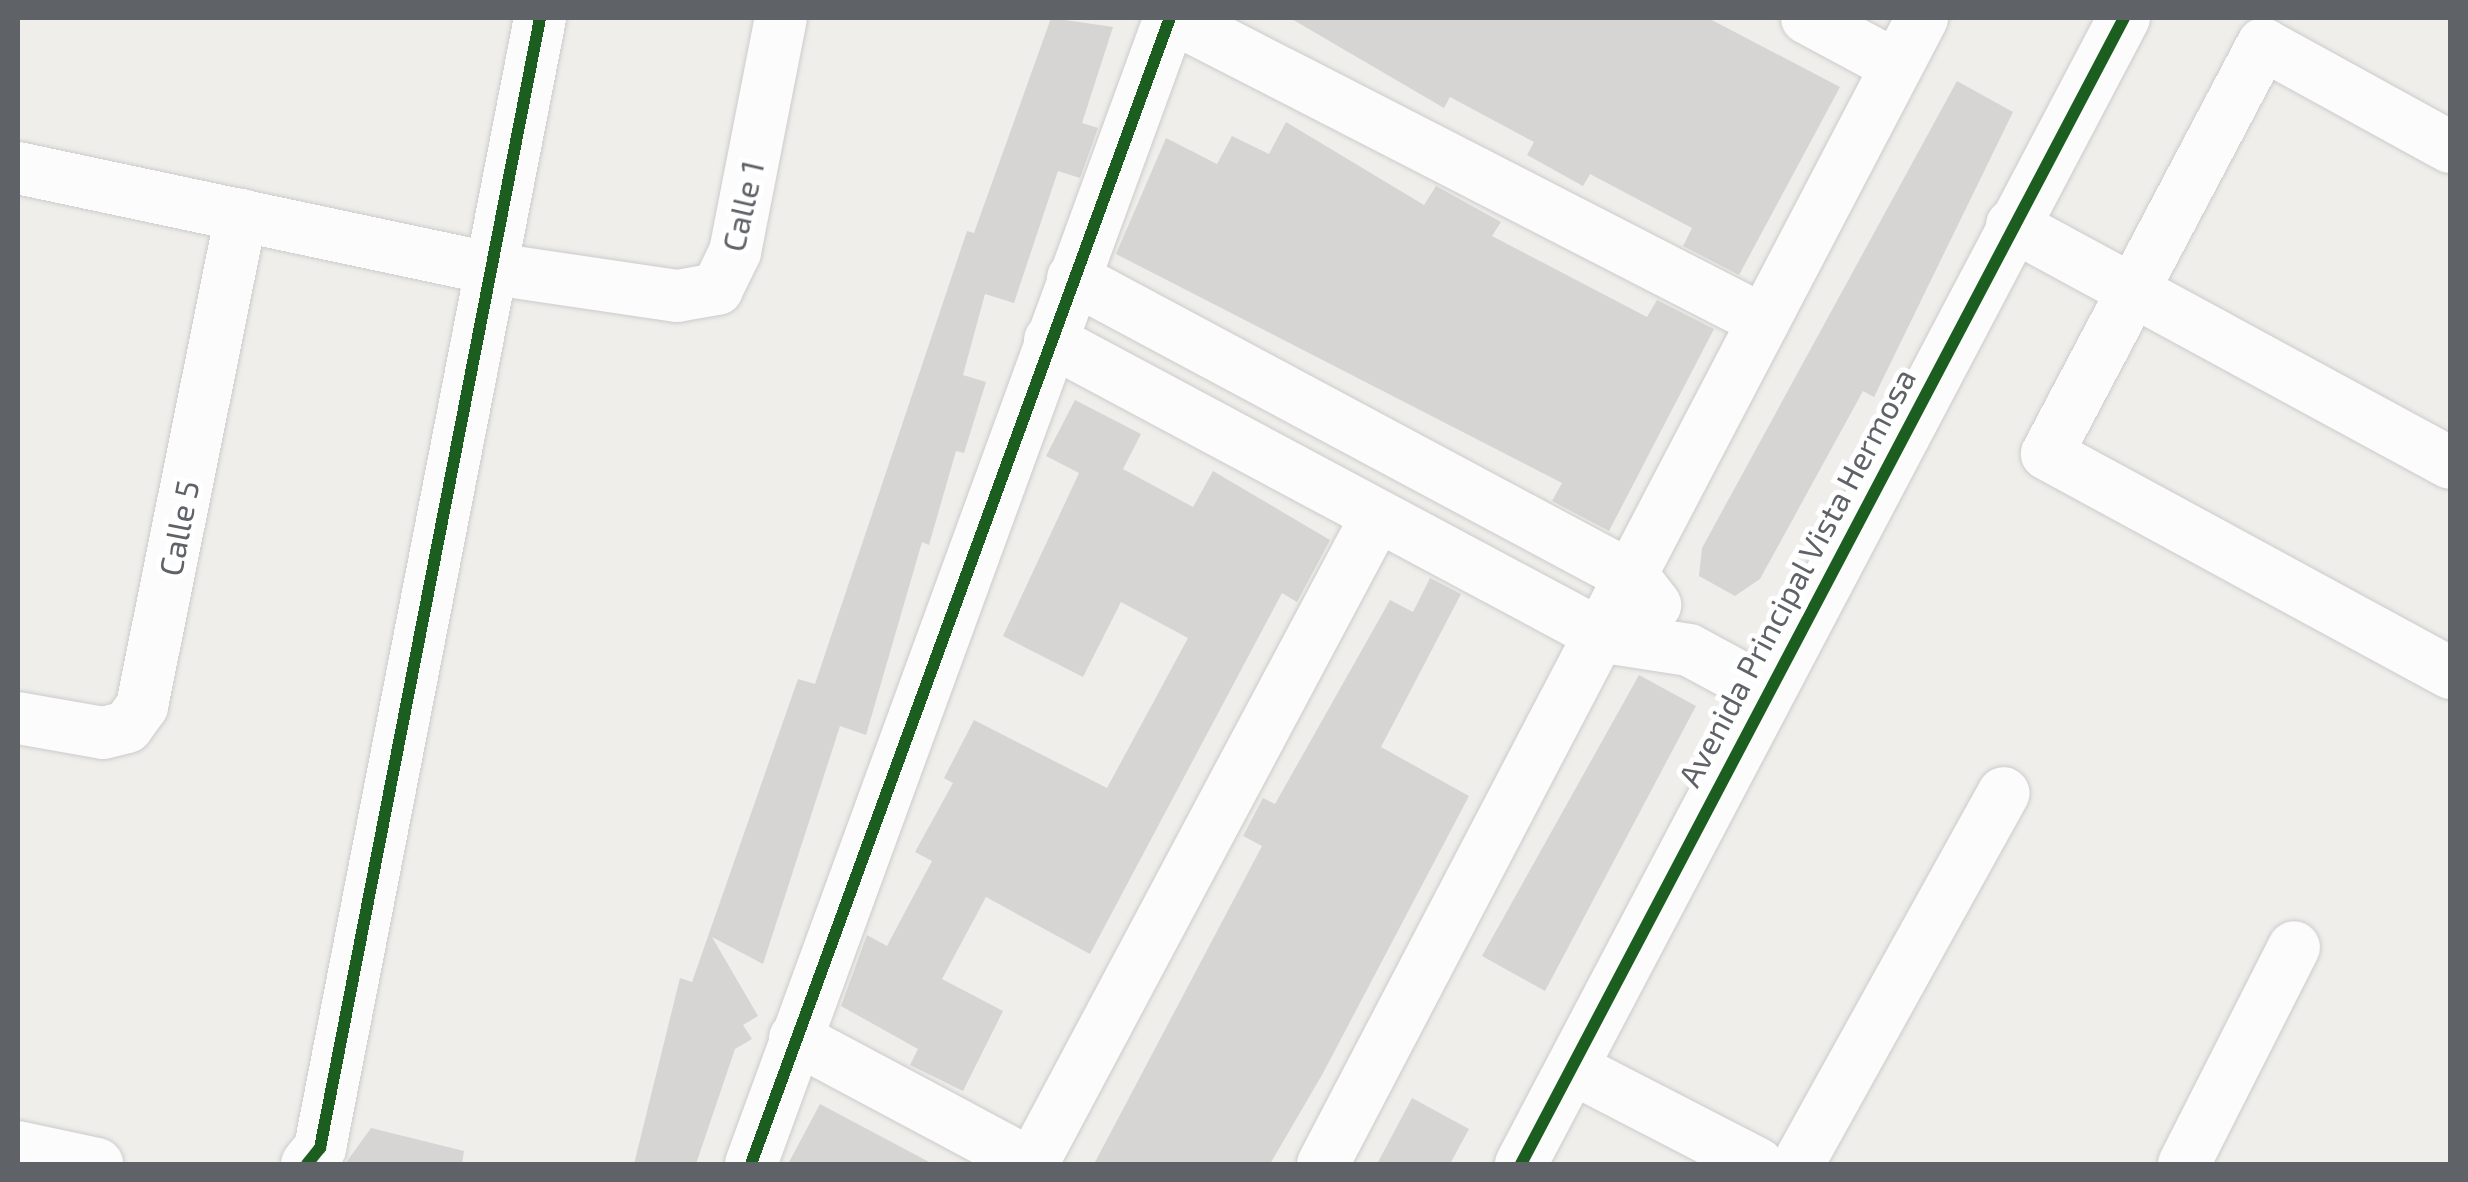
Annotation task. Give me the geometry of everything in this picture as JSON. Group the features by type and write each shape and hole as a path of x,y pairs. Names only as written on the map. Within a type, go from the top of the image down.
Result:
{"street":[{"path":"308,1164 320,1148 540,18"},
{"name":"Calle 1","path":"494,269 677,296 718,289 734,252 782,18"},
{"path":"751,1164 1050,340 1172,18 1764,321"},
{"path":"1807,18 1896,66"},
{"path":"1324,1164 1606,636 1922,18"},
{"name":"Avenida Principal Vista Hermosa","path":"1521,1164 2124,18"},
{"path":"2450,147 2262,44 2047,454 2450,673"},
{"path":"18,168 494,269"},
{"name":"Calle 5","path":"18,718 103,733 128,727 142,706 241,216"},
{"path":"2012,225 2450,462"},
{"path":"1074,278 1634,579 1690,650"},
{"path":"1050,340 1606,636 1690,650 1766,692"},
{"path":"794,1038 1030,1164 1377,516"},
{"path":"1798,1164 2004,793"},
{"path":"2184,1164 2294,947"},
{"path":"1572,1068 1758,1164"},
{"path":"18,1147 97,1164"}],"building":[{"path":"1051,18 1113,27 1082,123 1098,128 1080,178 1058,171 1014,303 985,294 963,375 986,382 964,453 956,451 929,545 922,542 866,735 840,726 763,964 712,937 758,1016 743,1025 752,1039 735,1049 696,1164 634,1164 680,978 692,982 798,679 815,684 967,231 974,233"},
{"path":"1290,18 1708,18 1840,87 1739,275 1683,246 1692,228 1590,174 1583,186 1527,155 1534,142 1450,97 1444,108"},
{"path":"1957,81 2013,112 1874,397 1863,391 1760,579 1735,596 1699,576 1702,548"},
{"path":"1286,122 1424,205 1436,186 1501,222 1492,236 1647,317 1657,300 1714,329 1609,531 1552,501 1562,483 1116,254 1166,138 1217,164 1232,136 1269,154"},
{"path":"1075,400 1141,434 1123,469 1193,507 1213,471 1330,540 1297,602 1282,593 1090,954 986,897 942,979 1003,1011 963,1091 910,1065 918,1049 841,1006 867,935 887,946 932,861 915,852 953,783 944,778 974,720 1107,788 1188,638 1121,602 1083,677 1003,636 1079,473 1046,456"},
{"path":"1430,578 1461,594 1381,747 1469,796 1322,1075 1270,1164 1094,1164 1262,846 1243,836 1263,798 1275,804 1390,600 1413,612"},
{"path":"1639,675 1696,706 1545,991 1482,956"},
{"path":"1412,1098 1469,1129 1450,1164 1377,1164"},
{"path":"820,1104 933,1164 788,1164"},
{"path":"371,1128 464,1151 462,1164 345,1164"}],"cycle path":[{"path":"307,1164 320,1148 540,18"},
{"path":"751,1164 1170,18"},
{"path":"1521,1164 2124,18"}]}
